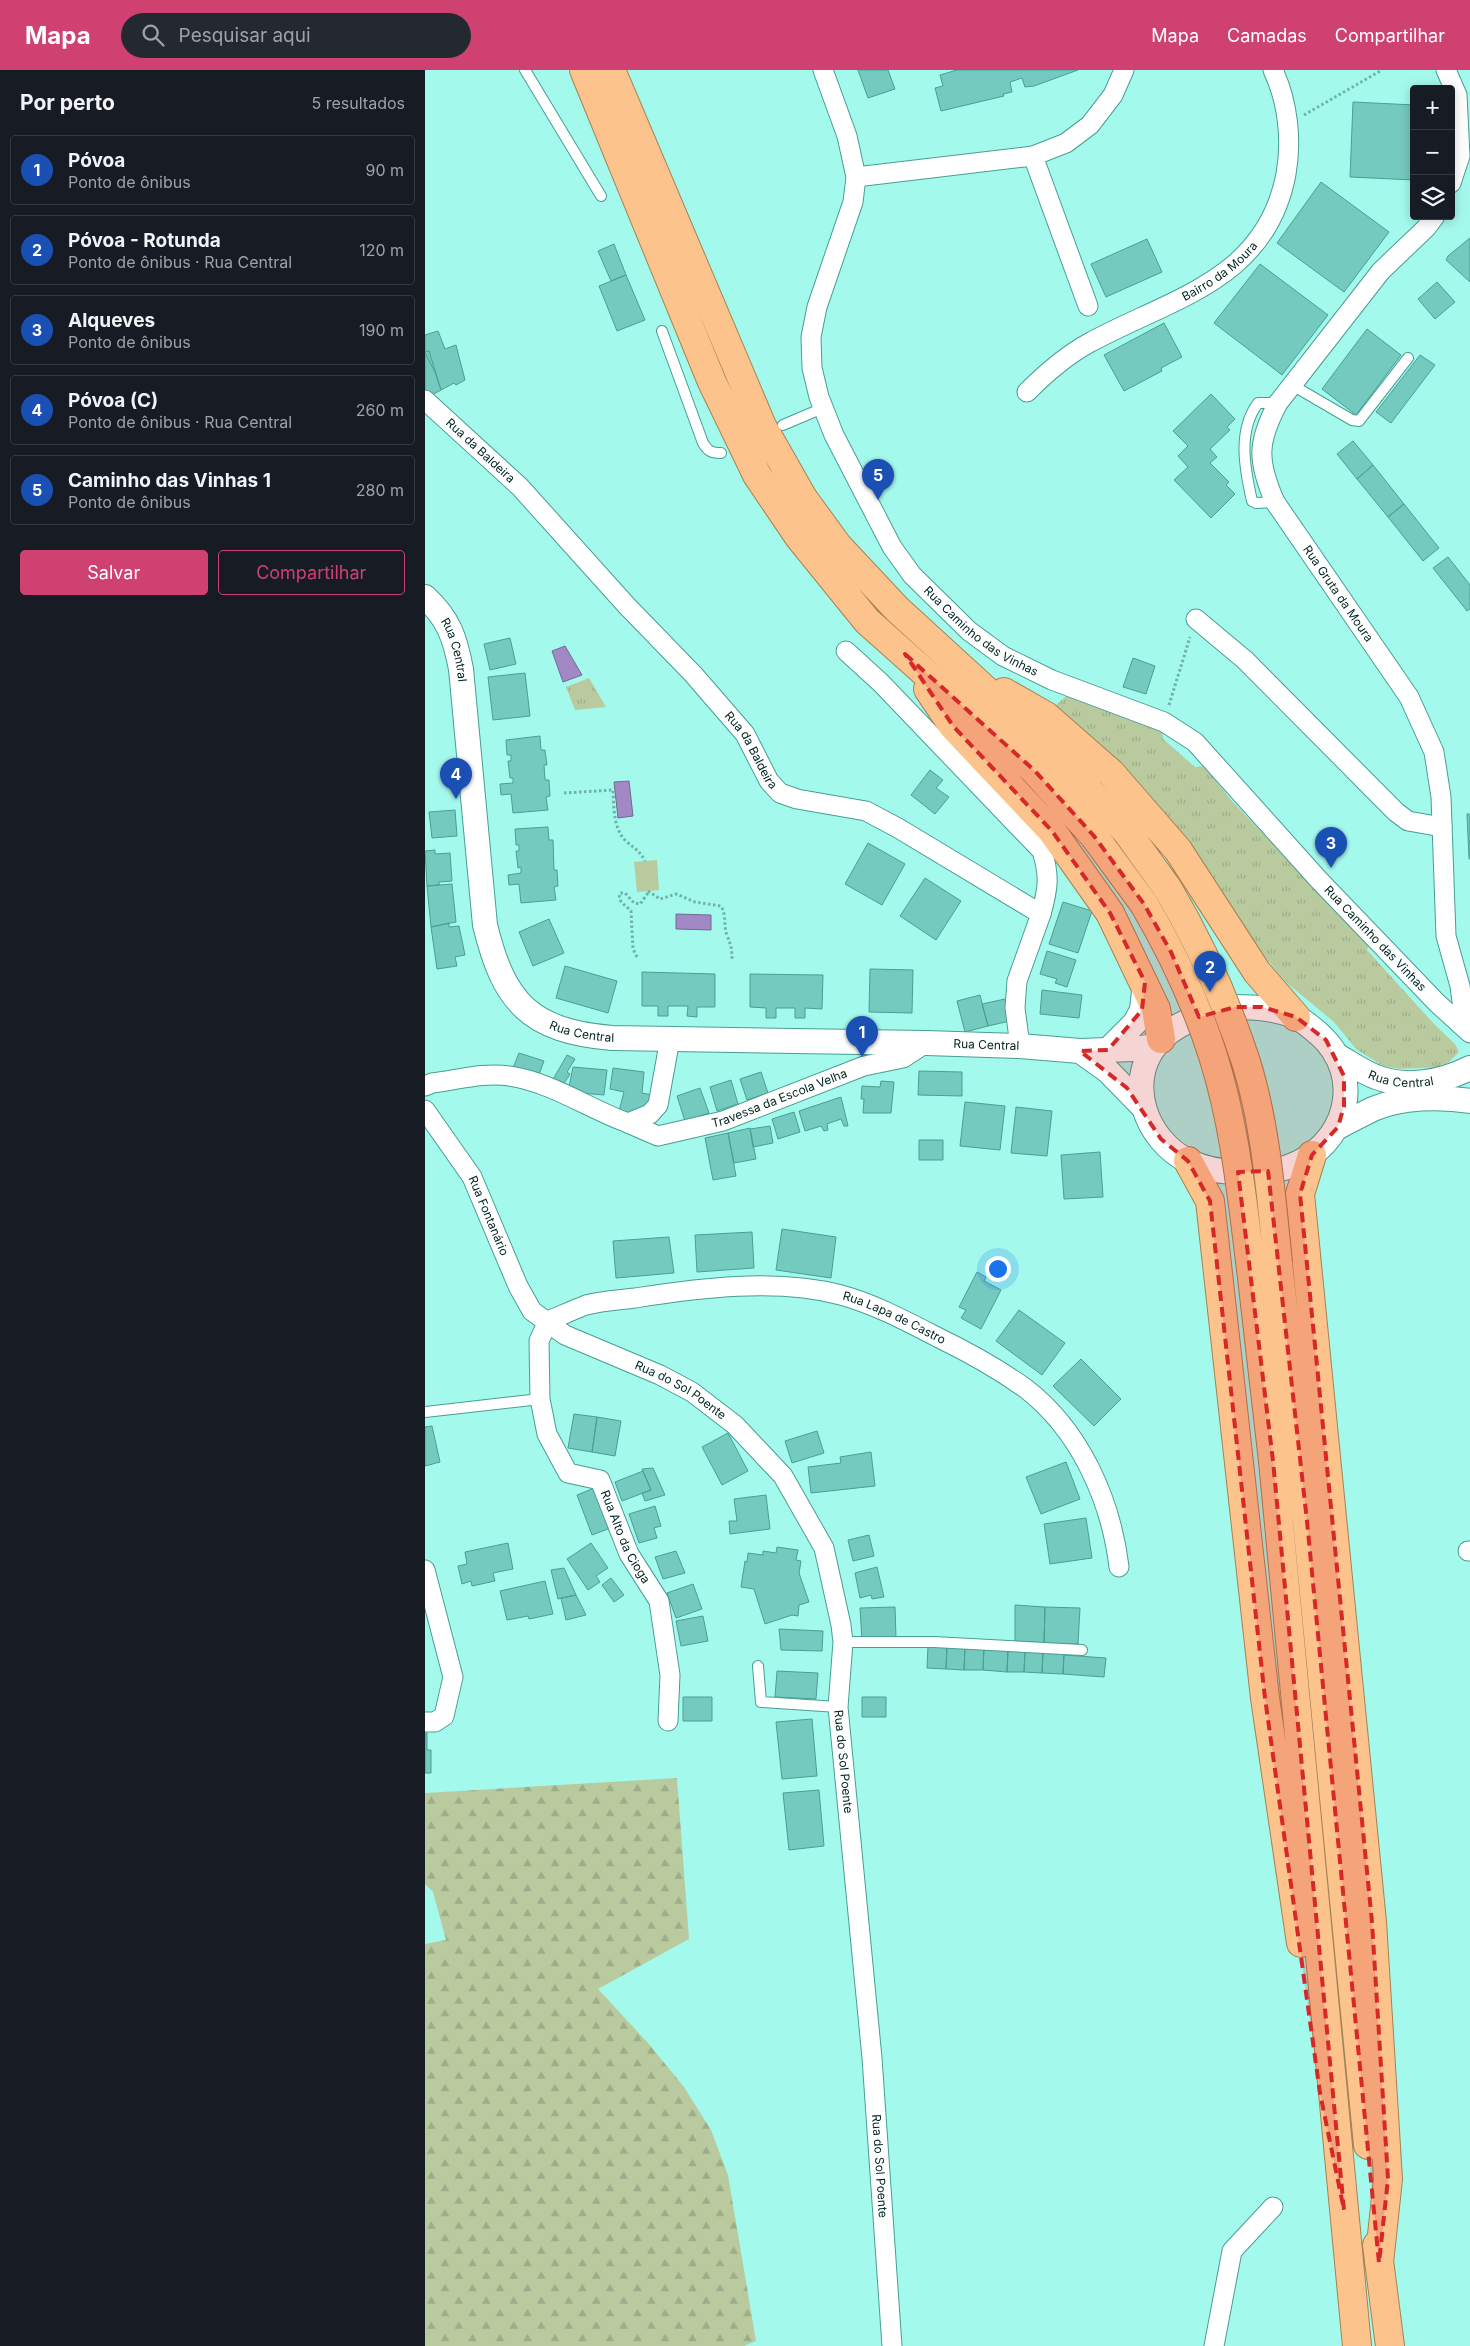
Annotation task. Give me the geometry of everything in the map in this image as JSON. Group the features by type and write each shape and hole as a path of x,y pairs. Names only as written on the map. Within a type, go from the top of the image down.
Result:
{"highway":[{"path":"584,70 712,382 757,475 799,538 861,613 1035,772 1094,836 1144,904 1171,952 1193,1000 1213,1056 1229,1118 1251,1269 1273,1461 1357,2346"},
{"path":"611,70 762,426 803,498 838,546 897,609 1052,751 1127,832 1168,889 1191,927 1214,976 1246,1062 1261,1127 1279,1263 1309,1541 1379,2263 1390,2346"},
{"path":"905,654 953,726 1052,831 1110,913 1156,1008 1158,1042"},
{"path":"959,666 1046,716 1111,773 1177,850 1257,972 1295,1017"},
{"path":"1312,1155 1300,1194 1372,1922 1388,2179 1379,2263"},
{"path":"1188,1161 1210,1201 1265,1698 1297,1910 1320,2092 1344,2210"}],"street":[{"name":"Rua Caminho das Vinhas","path":"823,70 847,136 856,177 853,202 817,307 811,337 812,368 823,408 834,435 892,547 912,575 969,631 1003,656 1029,670 1164,722 1195,742 1325,886 1437,1003 1465,1029"},
{"path":"856,177 1033,156 1067,143 1091,125 1113,95 1124,70"},
{"name":"Bairro da Moura","path":"1027,392 1053,367 1087,344 1142,316 1201,290 1248,253 1269,224 1282,194 1288,159 1288,124 1273,70"},
{"path":"1449,71 1457,96 1460,156 1454,175"},
{"path":"1033,156 1088,306"},
{"name":"Rua Gruta da Moura","path":"1432,220 1381,271 1278,402 1265,427 1262,442 1262,462 1266,482 1275,502 1409,697 1434,752 1438,769 1442,827 1446,936 1461,986 1465,1029"},
{"name":"Rua da Baldeira","path":"425,400 520,487 627,606 693,674 745,734 769,781 779,792 797,799 866,811 898,828 1041,914"},
{"name":"Rua Central","path":"425,597 438,610 450,628 461,669 485,925 493,960 505,985 521,1006 549,1025 582,1035 670,1039 1020,1046 1080,1051 1134,1049 1158,1042"},
{"path":"1196,619 1245,660 1396,812 1408,821 1442,827"},
{"path":"847,651 881,683 1042,851 1047,868 1048,890 1017,981 1015,1008 1020,1046"},
{"path":"1109,1050 1135,1023 1142,1010 1145,982"},
{"path":"1080,1051 1107,1071 1142,1106 1161,1140 1188,1161 1219,1171 1253,1173 1287,1167 1312,1155 1327,1141 1337,1127 1344,1106 1346,1089 1344,1076 1336,1055 1326,1040 1295,1017 1262,1007 1235,1007 1215,1010 1182,1024 1158,1042 1145,1062 1141,1076 1142,1106"},
{"path":"628,1123 650,1114 659,1104 670,1039"},
{"name":"Travessa da Escola Velha","path":"425,1086 433,1083 490,1075 510,1076 542,1086 658,1136 723,1121 864,1066 903,1058 926,1043"},
{"name":"Rua Central","path":"1336,1055 1375,1077 1408,1083 1434,1081 1454,1076 1470,1068"},
{"name":"Rua Central","path":"1337,1127 1374,1109 1397,1102 1445,1098 1470,1101"},
{"name":"Rua Fontanário","path":"425,1110 472,1177 518,1286 532,1311 548,1321"},
{"name":"Rua Lapa de Castro","path":"548,1321 588,1305 685,1290 781,1286 840,1295 893,1314 981,1359 1026,1389 1059,1421 1085,1460 1103,1496 1116,1543 1119,1567"},
{"name":"Rua Alto da Cioga","path":"548,1321 539,1341 540,1400 547,1434 568,1472 600,1480 629,1554 659,1601 670,1675 668,1721"},
{"name":"Rua do Sol Poente","path":"548,1321 565,1335 660,1375 692,1392 735,1426 783,1476 824,1548 843,1642 838,1706 872,2058 892,2346"},
{"path":"425,1570 453,1676 444,1716 435,1722 425,1722"},
{"path":"1214,2346 1232,2251 1273,2207"}],"lane":[{"path":"525,70 601,196"},
{"path":"661,331 703,443 707,450 713,453 721,453"},
{"path":"1292,385 1352,420 1359,421 1408,358"},
{"path":"783,425 823,408"},
{"path":"425,1412 540,1400"},
{"path":"843,1642 934,1642 1082,1650"},
{"path":"758,1666 761,1702 838,1706"}],"path":[{"path":"1288,124 1382,70"},
{"path":"1164,722 1196,619"},
{"path":"564,793 613,790 616,825 626,841 639,850 645,861"},
{"path":"637,958 633,948 632,915 629,909 621,902 619,893 625,893 634,903 640,904 648,892 660,899 676,894 695,902 721,906 725,916 727,935 732,945 732,960"}],"highlighted area":[{"path":"905,654 1035,771 1094,836 1144,904 1171,952 1199,1017 1235,1007 1262,1007 1296,1017 1326,1040 1344,1076 1344,1106 1338,1127 1312,1155 1300,1194 1372,1922 1388,2179 1379,2263 1307,1521 1268,1171 1238,1172 1273,1461 1344,2210 1320,2093 1265,1698 1210,1201 1188,1161 1161,1139 1127,1088 1080,1051 1108,1050 1142,1010 1145,982 1110,913 1052,831 953,726"}],"green space":[{"path":"589,678 606,707 575,710 566,687"},
{"path":"1067,695 1162,731 1163,739 1195,767 1204,766 1231,800 1369,944 1367,950 1435,1025 1455,1044 1459,1052 1449,1062 1437,1067 1401,1069 1383,1066 1356,1049 1334,1022 1287,983 1254,944 1216,881 1187,841 1054,707"},
{"path":"657,860 659,890 637,892 634,862"},
{"path":"677,1778 689,1939 598,1989 648,2043 684,2087 711,2130 728,2175 756,2341 744,2346 425,2346 425,1944 446,1940 433,1892 425,1884 425,1793"}],"shaded area":[{"path":"565,646 582,675 563,682 552,651"},
{"path":"629,781 633,816 618,818 614,782"},
{"path":"676,914 711,915 711,930 676,929"}],"building":[{"path":"858,70 888,70 895,89 868,98"},
{"path":"957,70 1078,70 1034,86 1025,87 1022,78 1010,82 1012,92 1003,94 1004,96 941,111 935,88 943,86 940,75"},
{"path":"1353,102 1410,105 1410,180 1350,177"},
{"path":"1321,182 1389,232 1344,292 1277,243"},
{"path":"1470,238 1470,282 1446,260 1448,256"},
{"path":"1147,239 1162,272 1106,297 1091,264"},
{"path":"614,244 626,275 611,281 598,251"},
{"path":"1260,264 1328,315 1282,375 1214,323"},
{"path":"626,275 645,320 617,331 599,286"},
{"path":"1437,282 1455,302 1435,319 1418,299"},
{"path":"1164,323 1182,357 1161,368 1162,371 1124,391 1104,355"},
{"path":"1367,329 1401,355 1356,415 1322,389"},
{"path":"438,331 445,349 456,345 465,380 441,390 435,372 425,353 425,335"},
{"path":"429,351 441,390 430,396 425,394 425,352"},
{"path":"1420,355 1435,365 1391,423 1376,412"},
{"path":"1211,394 1235,419 1227,427 1230,430 1210,449 1217,457 1210,463 1229,482 1226,485 1235,494 1211,518 1174,480 1188,467 1178,456 1188,446 1173,431"},
{"path":"1353,441 1373,465 1357,479 1337,454"},
{"path":"1373,465 1404,504 1388,517 1357,479"},
{"path":"1404,504 1439,548 1423,561 1388,517"},
{"path":"1448,557 1470,585 1470,609 1467,611 1433,568"},
{"path":"510,638 516,664 490,670 484,644"},
{"path":"1133,658 1155,666 1146,694 1123,687"},
{"path":"525,673 530,716 493,720 488,677"},
{"path":"540,736 541,750 545,750 547,765 544,765 545,780 549,780 550,796 546,797 548,810 513,813 511,794 501,795 500,784 513,783 513,778 510,778 508,761 511,761 511,755 507,755 506,740"},
{"path":"930,770 943,780 936,788 949,797 935,814 911,795"},
{"path":"455,810 457,836 432,838 429,812"},
{"path":"1467,814 1470,814 1470,859 1469,859"},
{"path":"548,827 549,840 553,840 554,870 557,870 558,886 554,887 556,900 521,903 519,884 509,885 508,875 521,873 521,867 518,868 516,851 519,851 519,845 516,845 515,829"},
{"path":"868,843 905,864 882,905 845,884"},
{"path":"435,850 435,854 450,853 452,881 439,882 439,885 427,886 425,851"},
{"path":"925,878 961,901 936,940 900,916"},
{"path":"452,884 456,922 431,927 427,886"},
{"path":"1063,902 1092,911 1078,953 1049,944"},
{"path":"549,919 564,953 533,966 519,932"},
{"path":"449,923 449,927 459,926 465,955 455,957 457,966 437,969 431,927"},
{"path":"1047,951 1076,960 1067,987 1055,983 1057,979 1040,974"},
{"path":"565,966 617,981 608,1013 556,998"},
{"path":"870,969 913,970 912,1013 869,1012"},
{"path":"642,972 715,974 715,1007 697,1007 697,1017 687,1016 688,1006 668,1006 668,1016 658,1016 658,1006 642,1006"},
{"path":"750,974 823,975 822,1009 805,1008 805,1018 795,1018 795,1008 776,1008 776,1018 766,1018 766,1008 750,1007"},
{"path":"1042,990 1082,995 1079,1018 1040,1014"},
{"path":"980,995 988,1026 965,1032 957,1001"},
{"path":"1005,999 1010,1021 988,1026 982,1004"},
{"path":"519,1053 544,1061 537,1080 513,1068"},
{"path":"567,1055 575,1059 567,1072 570,1074 563,1085 551,1083"},
{"path":"573,1067 607,1070 604,1095 581,1093 581,1091 569,1087"},
{"path":"613,1068 644,1072 642,1093 653,1095 642,1112 630,1113 619,1111 624,1092 610,1089"},
{"path":"919,1071 962,1072 962,1096 918,1095"},
{"path":"761,1072 768,1093 747,1100 740,1079"},
{"path":"731,1080 738,1104 717,1111 710,1087"},
{"path":"881,1081 894,1082 891,1113 863,1113 864,1099 861,1099 862,1086 880,1087"},
{"path":"700,1088 709,1113 685,1121 677,1096"},
{"path":"841,1097 848,1126 844,1126 841,1119 827,1124 828,1130 824,1131 821,1126 805,1131 799,1111"},
{"path":"965,1102 1005,1106 1000,1150 960,1146"},
{"path":"1016,1107 1052,1111 1047,1156 1011,1153"},
{"path":"794,1112 800,1132 778,1139 772,1119"},
{"path":"770,1126 773,1143 753,1147 750,1129"},
{"path":"750,1128 756,1159 734,1163 728,1133"},
{"path":"728,1133 736,1176 713,1180 705,1138"},
{"path":"919,1140 943,1140 943,1160 919,1160"},
{"path":"1100,1152 1103,1197 1064,1199 1061,1155"},
{"path":"782,1229 836,1237 831,1278 776,1270"},
{"path":"752,1232 754,1268 697,1272 695,1235"},
{"path":"669,1237 674,1273 616,1278 613,1241"},
{"path":"977,1272 986,1277 984,1281 1001,1290 981,1329 961,1318 966,1310 959,1307"},
{"path":"1019,1310 1065,1343 1042,1375 996,1341"},
{"path":"1081,1359 1121,1399 1094,1426 1053,1386"},
{"path":"574,1414 597,1417 592,1452 568,1448"},
{"path":"597,1417 621,1421 615,1456 592,1452"},
{"path":"432,1426 440,1462 425,1466 425,1427"},
{"path":"817,1431 824,1453 792,1463 785,1441"},
{"path":"728,1433 748,1471 722,1485 702,1447"},
{"path":"871,1452 875,1486 811,1493 808,1467 841,1463 840,1457"},
{"path":"1066,1462 1080,1499 1041,1514 1026,1477"},
{"path":"653,1468 665,1495 645,1501 642,1493 651,1490 642,1469"},
{"path":"643,1471 651,1490 622,1501 615,1482"},
{"path":"592,1489 598,1490 613,1527 592,1535 577,1495"},
{"path":"766,1495 770,1529 730,1534 729,1521 737,1521 734,1499"},
{"path":"655,1506 661,1526 654,1528 657,1538 639,1543 629,1514"},
{"path":"1086,1518 1092,1558 1050,1564 1044,1524"},
{"path":"869,1535 874,1556 853,1561 848,1540"},
{"path":"508,1543 513,1569 493,1573 495,1581 472,1586 471,1581 462,1584 458,1566 467,1564 465,1552"},
{"path":"591,1543 608,1568 596,1576 600,1582 588,1590 567,1559"},
{"path":"777,1547 798,1550 796,1560 801,1561 799,1573 809,1602 799,1605 798,1616 792,1615 765,1624 754,1589 741,1587 745,1561 747,1562 748,1553 763,1555 763,1551 776,1553"},
{"path":"676,1551 685,1573 663,1579 655,1557"},
{"path":"877,1567 884,1597 872,1599 871,1595 860,1598 855,1573"},
{"path":"564,1568 576,1595 558,1599 551,1570"},
{"path":"611,1578 624,1595 614,1602 602,1585"},
{"path":"545,1581 553,1614 529,1619 528,1616 507,1620 500,1591"},
{"path":"693,1584 702,1609 676,1618 667,1593"},
{"path":"576,1595 586,1615 566,1620 561,1598"},
{"path":"1015,1605 1045,1607 1044,1643 1015,1641"},
{"path":"895,1607 896,1638 862,1640 860,1608"},
{"path":"1045,1607 1080,1608 1078,1644 1044,1643"},
{"path":"703,1616 708,1641 681,1646 676,1621"},
{"path":"779,1629 823,1631 822,1651 781,1650"},
{"path":"928,1646 947,1646 946,1669 927,1668"},
{"path":"947,1646 965,1647 964,1670 946,1669"},
{"path":"965,1647 984,1648 983,1670 964,1670"},
{"path":"984,1648 1008,1649 1007,1672 983,1670"},
{"path":"1008,1649 1025,1650 1024,1672 1007,1672"},
{"path":"1025,1650 1043,1651 1042,1673 1024,1672"},
{"path":"1043,1651 1064,1652 1063,1674 1042,1673"},
{"path":"1064,1655 1106,1658 1104,1677 1063,1674"},
{"path":"777,1671 818,1673 816,1699 775,1697"},
{"path":"683,1697 712,1697 712,1721 683,1721"},
{"path":"862,1697 886,1697 886,1717 862,1717"},
{"path":"812,1719 817,1776 782,1779 776,1722"},
{"path":"425,1733 427,1733 427,1750 431,1750 431,1773 425,1773"},
{"path":"819,1790 824,1846 789,1850 783,1793"}],"place":[{"name":"Caminho das Vinhas 1","path":"878,500"},
{"name":"Póvoa (C)","path":"456,799"},
{"name":"Alqueves","path":"1331,868"},
{"name":"Póvoa - Rotunda","path":"1210,992"},
{"name":"Póvoa","path":"862,1057"}]}
